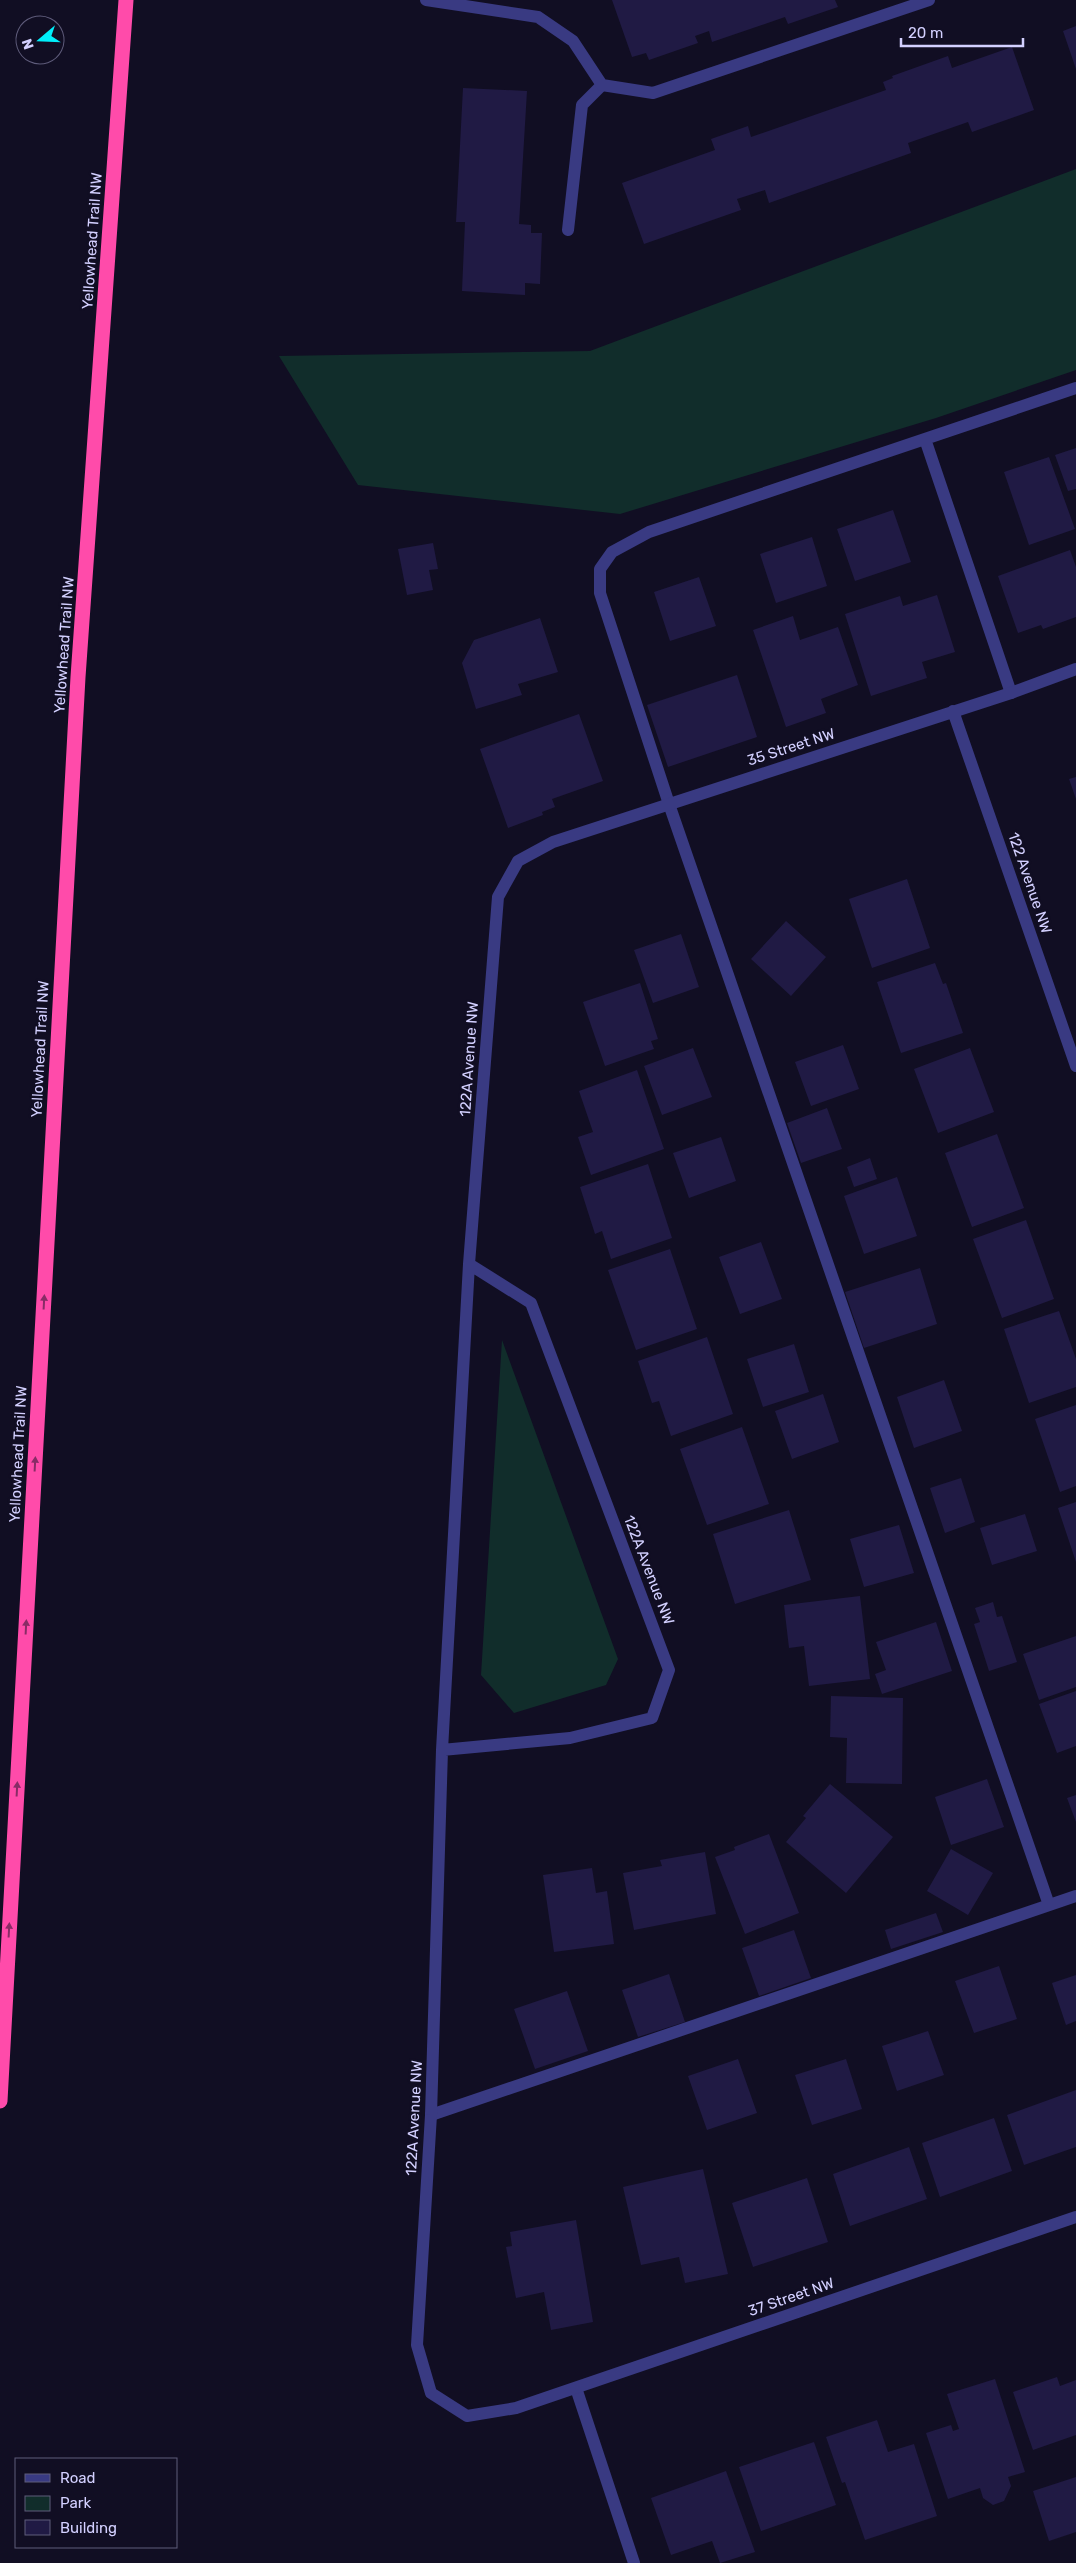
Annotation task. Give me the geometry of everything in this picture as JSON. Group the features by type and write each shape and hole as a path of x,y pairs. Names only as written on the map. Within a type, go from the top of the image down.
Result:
{"highway":[{"name":"Yellowhead Trail NW","path":"0,2101 78,686 126,0"}],"street":[{"path":"426,0 538,16 572,41 602,85 653,93 929,0"},
{"path":"568,230 582,105 602,85"},
{"path":"1049,1905 669,804 600,593 600,569 612,552 649,532 1076,388"},
{"path":"925,439 1011,693"},
{"name":"35 Street NW","path":"518,861 553,842 1011,693 1076,669"},
{"name":"122 Avenue NW","path":"953,711 1076,1066"},
{"name":"122A Avenue NW","path":"516,2408 467,2416 431,2393 417,2345 431,2115 442,1750 469,1264 498,897 518,861"},
{"name":"122A Avenue NW","path":"442,1750 570,1738 652,1718 669,1670 531,1304 469,1264"},
{"path":"431,2115 1076,1896"},
{"name":"37 Street NW","path":"516,2408 1076,2217"},
{"path":"576,2388 634,2563"}],"green space":[{"path":"1076,169 1076,370 936,418 620,514 358,485 279,356 590,351"},
{"path":"502,1340 618,1659 606,1685 514,1713 481,1675"}],"building":[{"path":"612,0 835,0 838,7 788,24 785,17 712,42 709,31 695,36 698,43 649,60 646,53 632,57"},
{"path":"1076,26 1076,69 1063,31"},
{"path":"1012,47 1034,110 972,132 968,122 908,143 911,153 769,203 765,190 737,199 741,210 644,244 622,183 715,150 711,139 748,126 751,137 886,90 883,82 893,78 892,76 948,56 952,68"},
{"path":"463,88 527,91 519,224 531,225 531,233 542,233 540,284 525,283 525,295 462,291 465,222 456,222"},
{"path":"1076,448 1076,489 1068,491 1055,455"},
{"path":"1049,457 1075,529 1029,545 1004,472"},
{"path":"893,510 911,562 855,581 837,529"},
{"path":"812,537 827,586 776,603 760,554"},
{"path":"433,543 438,569 429,570 433,590 407,595 398,549"},
{"path":"1070,550 1076,567 1076,617 1043,629 1041,625 1018,633 998,576"},
{"path":"699,577 716,626 670,641 654,592"},
{"path":"937,595 955,652 922,662 927,678 871,696 845,614 900,596 903,606"},
{"path":"793,616 800,640 838,627 858,685 821,699 826,713 786,727 753,630"},
{"path":"540,618 558,672 518,684 522,695 476,709 462,663 474,640"},
{"path":"737,675 757,737 668,767 647,705"},
{"path":"579,714 603,781 552,799 555,807 542,812 543,815 508,828 480,749"},
{"path":"1076,777 1076,799 1069,779"},
{"path":"907,879 930,948 872,968 849,899"},
{"path":"786,921 826,957 791,996 751,959"},
{"path":"681,934 699,987 653,1003 634,950"},
{"path":"935,963 943,984 946,983 963,1033 901,1053 877,982"},
{"path":"640,983 658,1039 651,1041 654,1049 605,1066 583,1002"},
{"path":"843,1045 859,1089 811,1106 795,1062"},
{"path":"693,1048 712,1097 662,1115 644,1066"},
{"path":"970,1048 994,1112 938,1133 914,1069"},
{"path":"637,1070 664,1149 591,1175 578,1137 593,1132 579,1091"},
{"path":"827,1108 842,1149 801,1163 787,1123"},
{"path":"997,1134 1024,1208 972,1227 945,1153"},
{"path":"721,1137 736,1181 689,1198 673,1153"},
{"path":"870,1158 877,1179 854,1187 847,1167"},
{"path":"648,1164 672,1238 611,1259 602,1231 595,1234 580,1187"},
{"path":"897,1177 917,1236 864,1254 844,1196"},
{"path":"1026,1220 1054,1299 1002,1318 973,1239"},
{"path":"761,1242 782,1299 740,1314 719,1257"},
{"path":"670,1249 697,1329 636,1350 608,1270"},
{"path":"920,1268 937,1324 864,1348 845,1292"},
{"path":"1059,1311 1076,1359 1076,1387 1029,1403 1004,1329"},
{"path":"707,1337 733,1414 671,1436 659,1401 652,1403 638,1361"},
{"path":"794,1344 809,1392 763,1407 747,1359"},
{"path":"944,1380 962,1431 914,1448 897,1397"},
{"path":"823,1394 839,1442 792,1459 775,1411"},
{"path":"1076,1405 1076,1486 1060,1492 1035,1419"},
{"path":"742,1427 769,1504 707,1525 680,1449"},
{"path":"961,1478 975,1522 945,1533 930,1488"},
{"path":"1076,1502 1076,1562 1058,1508"},
{"path":"789,1510 811,1580 735,1604 713,1534"},
{"path":"1025,1514 1037,1551 992,1565 980,1528"},
{"path":"899,1525 914,1573 864,1587 850,1539"},
{"path":"860,1596 870,1679 809,1686 804,1646 789,1648 784,1605"},
{"path":"993,1602 997,1617 1002,1616 1017,1662 989,1671 974,1624 980,1622 975,1608"},
{"path":"936,1622 952,1671 882,1694 875,1674 886,1670 876,1642"},
{"path":"1076,1636 1076,1687 1039,1700 1023,1654"},
{"path":"1076,1691 1076,1746 1057,1753 1039,1704"},
{"path":"831,1696 903,1698 902,1784 846,1783 847,1738 830,1737"},
{"path":"987,1779 1004,1827 951,1845 935,1797"},
{"path":"830,1784 893,1837 846,1893 786,1842 806,1818 803,1816"},
{"path":"1076,1795 1076,1822 1067,1798"},
{"path":"769,1834 799,1913 745,1934 715,1857 735,1850 734,1847"},
{"path":"951,1849 993,1873 968,1915 927,1891"},
{"path":"705,1852 716,1914 634,1930 623,1873 662,1866 660,1860"},
{"path":"592,1868 596,1893 607,1891 614,1944 554,1952 543,1875"},
{"path":"936,1913 943,1932 891,1949 885,1930"},
{"path":"794,1930 811,1978 759,1996 742,1948"},
{"path":"999,1966 1017,2019 974,2033 955,1981"},
{"path":"669,1974 685,2022 638,2037 622,1990"},
{"path":"1076,1975 1076,2021 1066,2025 1052,1983"},
{"path":"567,1991 588,2051 535,2069 514,2009"},
{"path":"928,2031 944,2075 897,2091 882,2046"},
{"path":"738,2059 757,2113 707,2130 688,2076"},
{"path":"846,2059 862,2109 812,2125 795,2075"},
{"path":"1076,2090 1076,2147 1024,2165 1007,2115"},
{"path":"994,2118 1012,2171 940,2197 922,2143"},
{"path":"909,2147 927,2199 850,2226 833,2174"},
{"path":"703,2169 728,2274 685,2283 679,2257 641,2265 623,2187"},
{"path":"807,2178 828,2242 753,2267 732,2203"},
{"path":"576,2220 593,2322 551,2330 544,2292 516,2298 506,2247 512,2246 510,2232"},
{"path":"1057,2377 1060,2386 1076,2380 1076,2435 1033,2450 1013,2392"},
{"path":"995,2379 1025,2472 1008,2477 1011,2486 1004,2501 993,2505 983,2498 980,2488 948,2499 926,2433 951,2425 953,2431 959,2429 947,2394"},
{"path":"877,2420 888,2452 914,2444 937,2516 865,2540 845,2482 842,2483 826,2437"},
{"path":"814,2442 836,2505 761,2531 739,2467"},
{"path":"726,2471 755,2552 720,2563 712,2541 671,2555 651,2498"},
{"path":"1076,2477 1076,2532 1049,2541 1033,2491"}]}
